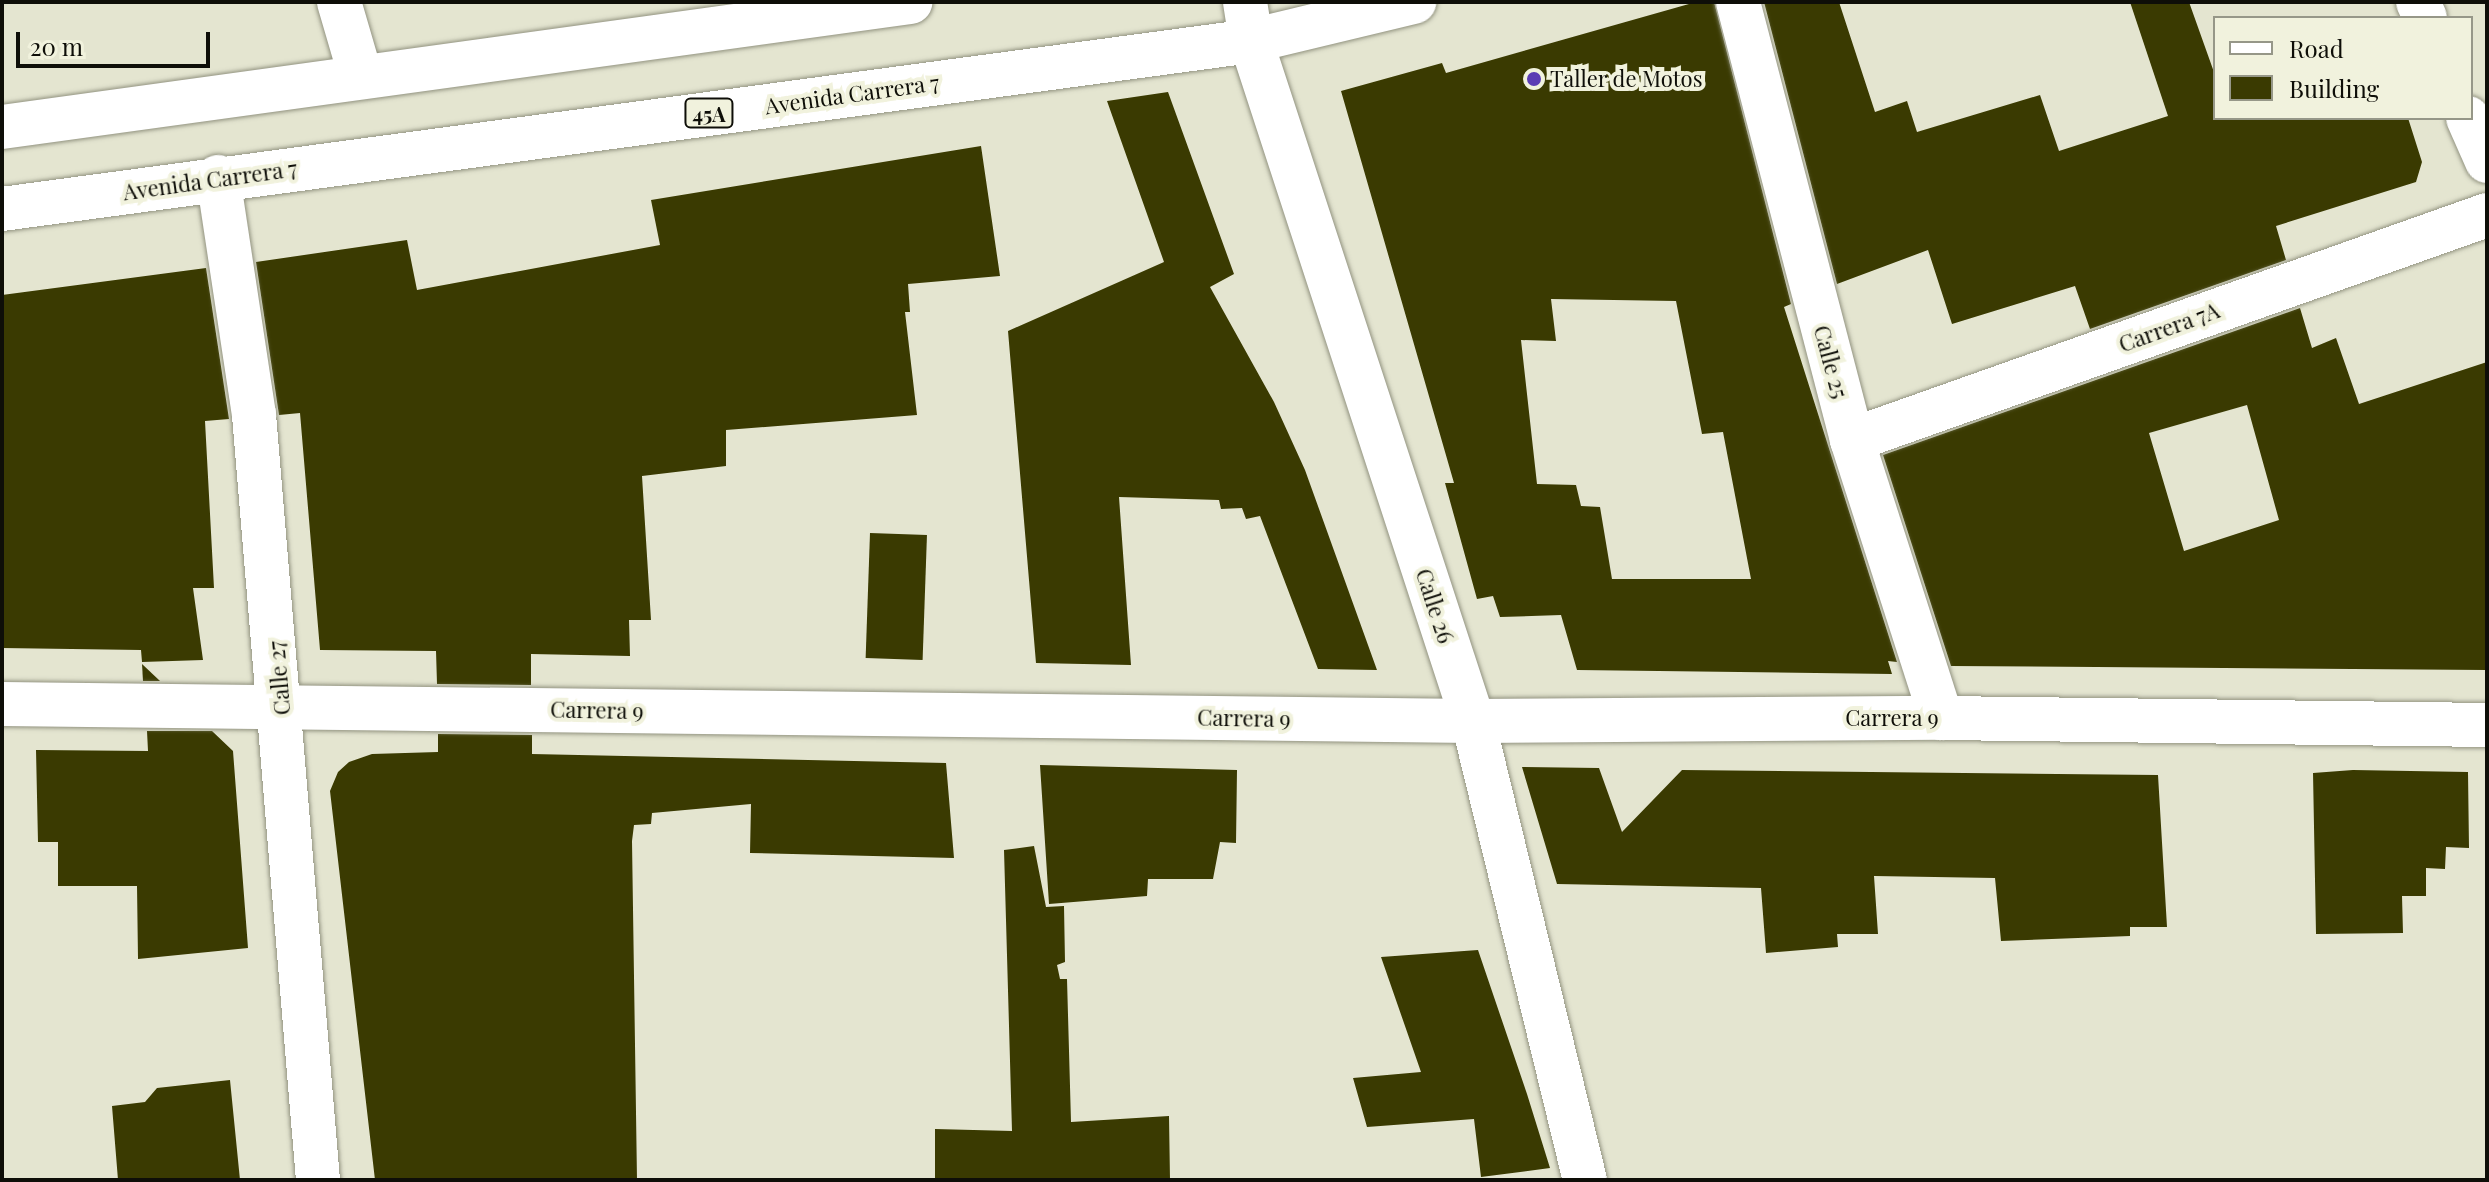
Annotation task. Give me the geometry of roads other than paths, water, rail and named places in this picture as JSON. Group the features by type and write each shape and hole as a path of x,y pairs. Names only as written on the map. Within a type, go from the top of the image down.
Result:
{"street":[{"path":"339,2 361,77"},
{"path":"2,127 910,2"},
{"name":"Avenida Carrera 7","path":"2,209 1248,22 1414,2"},
{"name":"Calle 25","path":"1738,2 1852,440 1941,718"},
{"name":"Calle 26","path":"1248,22 1473,721 1585,1180"},
{"path":"2469,120 2487,161"},
{"name":"Calle 27","path":"218,177 254,415 282,706 318,1180"},
{"name":"Carrera 7A","path":"1852,440 2487,215"},
{"name":"Carrera 9","path":"2,704 1473,721 1941,718 2487,725"}],"place":[{"name":"Taller de Motos","path":"1534,79"}]}
